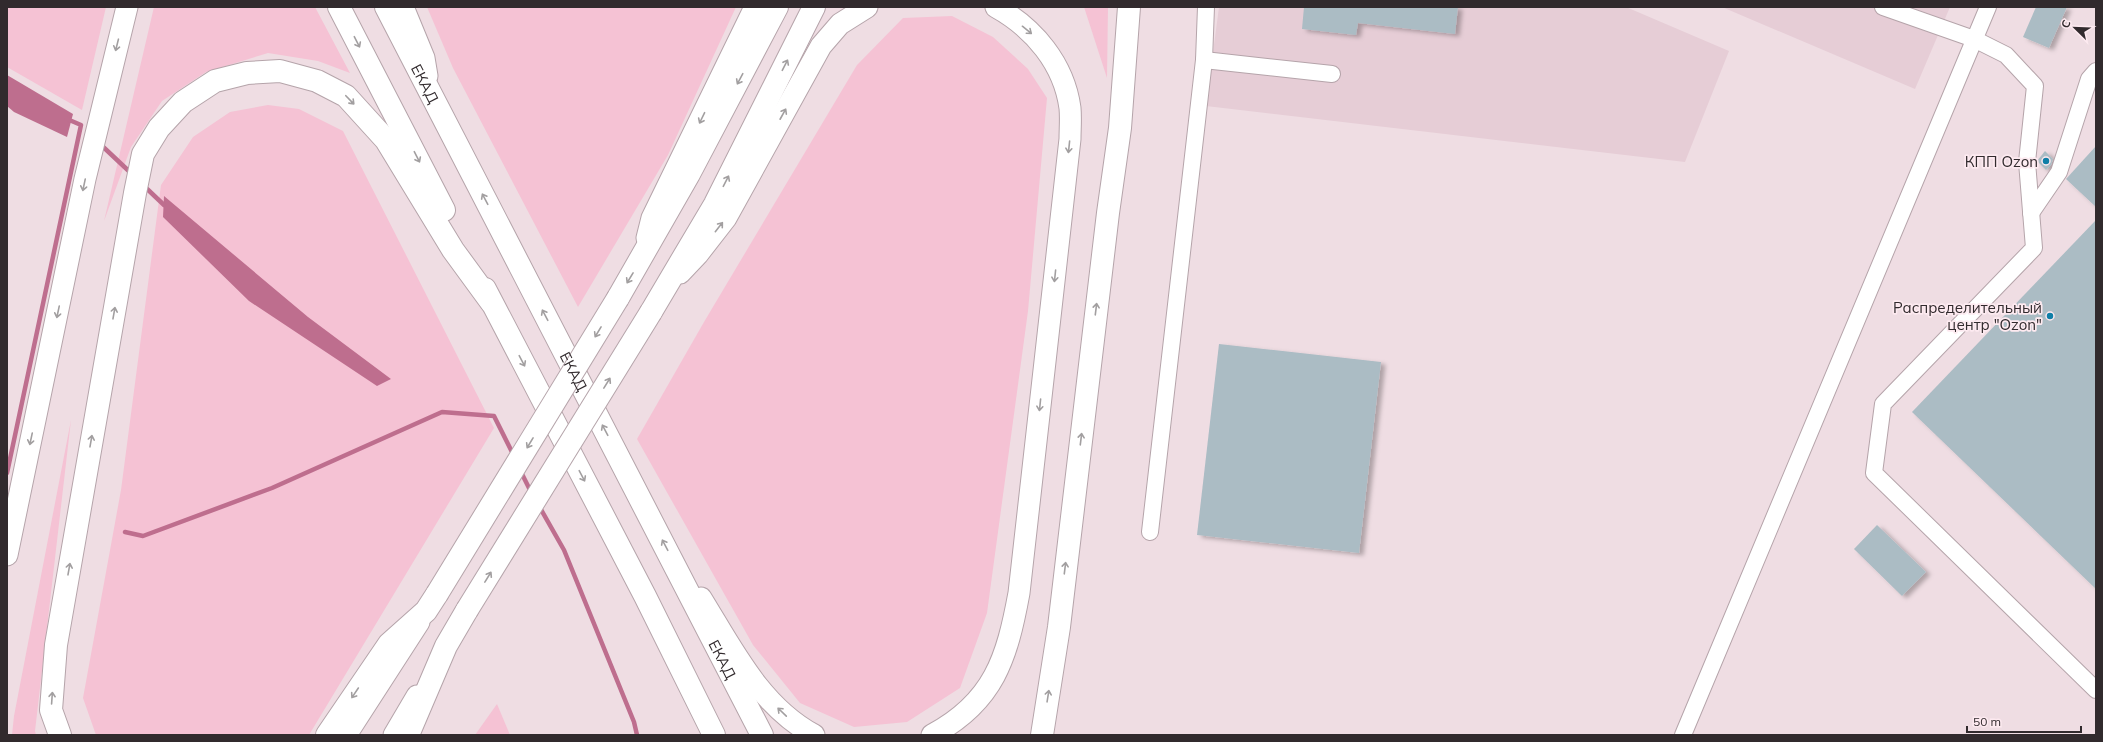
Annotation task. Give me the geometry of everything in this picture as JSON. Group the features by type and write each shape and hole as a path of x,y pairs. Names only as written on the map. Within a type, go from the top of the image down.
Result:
{"highway":[{"path":"339,7 645,596 714,735"},
{"name":"ЕКАД","path":"386,7 431,97 683,580 762,735"},
{"path":"327,735 389,644 431,603 642,259 748,65 777,7"},
{"path":"408,735 446,646 651,312 715,204 814,7"},
{"path":"1042,735 1058,627 1107,220 1120,128 1129,7"},
{"path":"60,735 51,710 56,645 135,193 143,154 159,128 183,102 215,81 247,73 280,71 317,81 346,96 386,140 453,250 491,302"},
{"path":"645,596 666,656 698,735"}],"main road":[{"path":"7,555 95,139 127,7"},
{"path":"403,7 424,58 431,97"},
{"path":"642,259 652,218 755,7"},
{"path":"665,288 698,254 726,218 821,46 840,24 867,7"},
{"path":"932,735 954,722 983,695 994,678 1011,632 1018,593 1070,139 1070,109 1061,74 1033,34 996,7"},
{"path":"683,580 697,592 749,675 764,694 786,716 814,735"},
{"path":"346,735 431,603"},
{"path":"394,735 446,646"}],"street":[{"path":"1150,532 1204,60 1206,7"},
{"path":"1884,7 1974,39 2006,55 2035,86 2027,162 2034,248 1884,404 1874,473 2096,690"},
{"path":"1683,735 1988,7"},
{"path":"1204,60 1332,74"},
{"path":"2031,213 2059,172 2089,79 2096,72"}],"shaded area":[{"path":"7,7 106,7 82,110 7,67"},
{"path":"154,7 315,7 350,73 318,61 268,53 206,72 162,101 131,147 104,221"},
{"path":"427,7 736,7 668,155 578,307 453,68"},
{"path":"1084,7 1108,7 1107,78"},
{"path":"1219,7 1626,7 1729,51 1685,162 1206,106"},
{"path":"1722,7 1950,7 1915,89"},
{"path":"952,16 993,37 1028,69 1047,98 1028,311 987,613 960,688 907,722 854,727 800,703 753,645 637,439 704,322 857,65 903,18"},
{"path":"7,75 73,114 67,137 14,112 7,106"},
{"path":"268,105 299,109 343,131 494,428 309,735 96,735 83,698 121,490 161,185 193,137 230,112"},
{"path":"164,196 308,317 391,379 377,386 249,301 163,217"},
{"path":"71,420 35,731 36,735 12,735 14,716"},
{"path":"497,704 510,735 475,735"}],"building":[{"path":"1304,7 1458,7 1455,34 1358,23 1356,35 1302,29"},
{"path":"2036,7 2067,7 2049,48 2023,37"},
{"path":"2096,146 2096,207 2066,179"},
{"name":"КПП Ozon","path":"2045,151 2053,159 2051,165 2046,170 2037,161"},
{"name":"Распределительный центр \"Ozon\"","path":"2096,220 2096,589 1912,412"},
{"path":"1219,344 1381,362 1359,553 1197,535"},
{"path":"1877,525 1926,572 1902,596 1854,549"}],"waterway":[{"path":"7,473 81,125 67,119"},
{"path":"99,143 133,175"},
{"path":"144,186 164,205"},
{"path":"125,532 143,536 272,488 442,412 494,416 514,456"},
{"path":"520,470 532,494"},
{"path":"539,506 564,550 634,722 637,735"}],"place":[{"name":"КПП Ozon","path":"2046,161"},
{"name":"Распределительный центр \"Ozon\"","path":"2050,316"}]}
